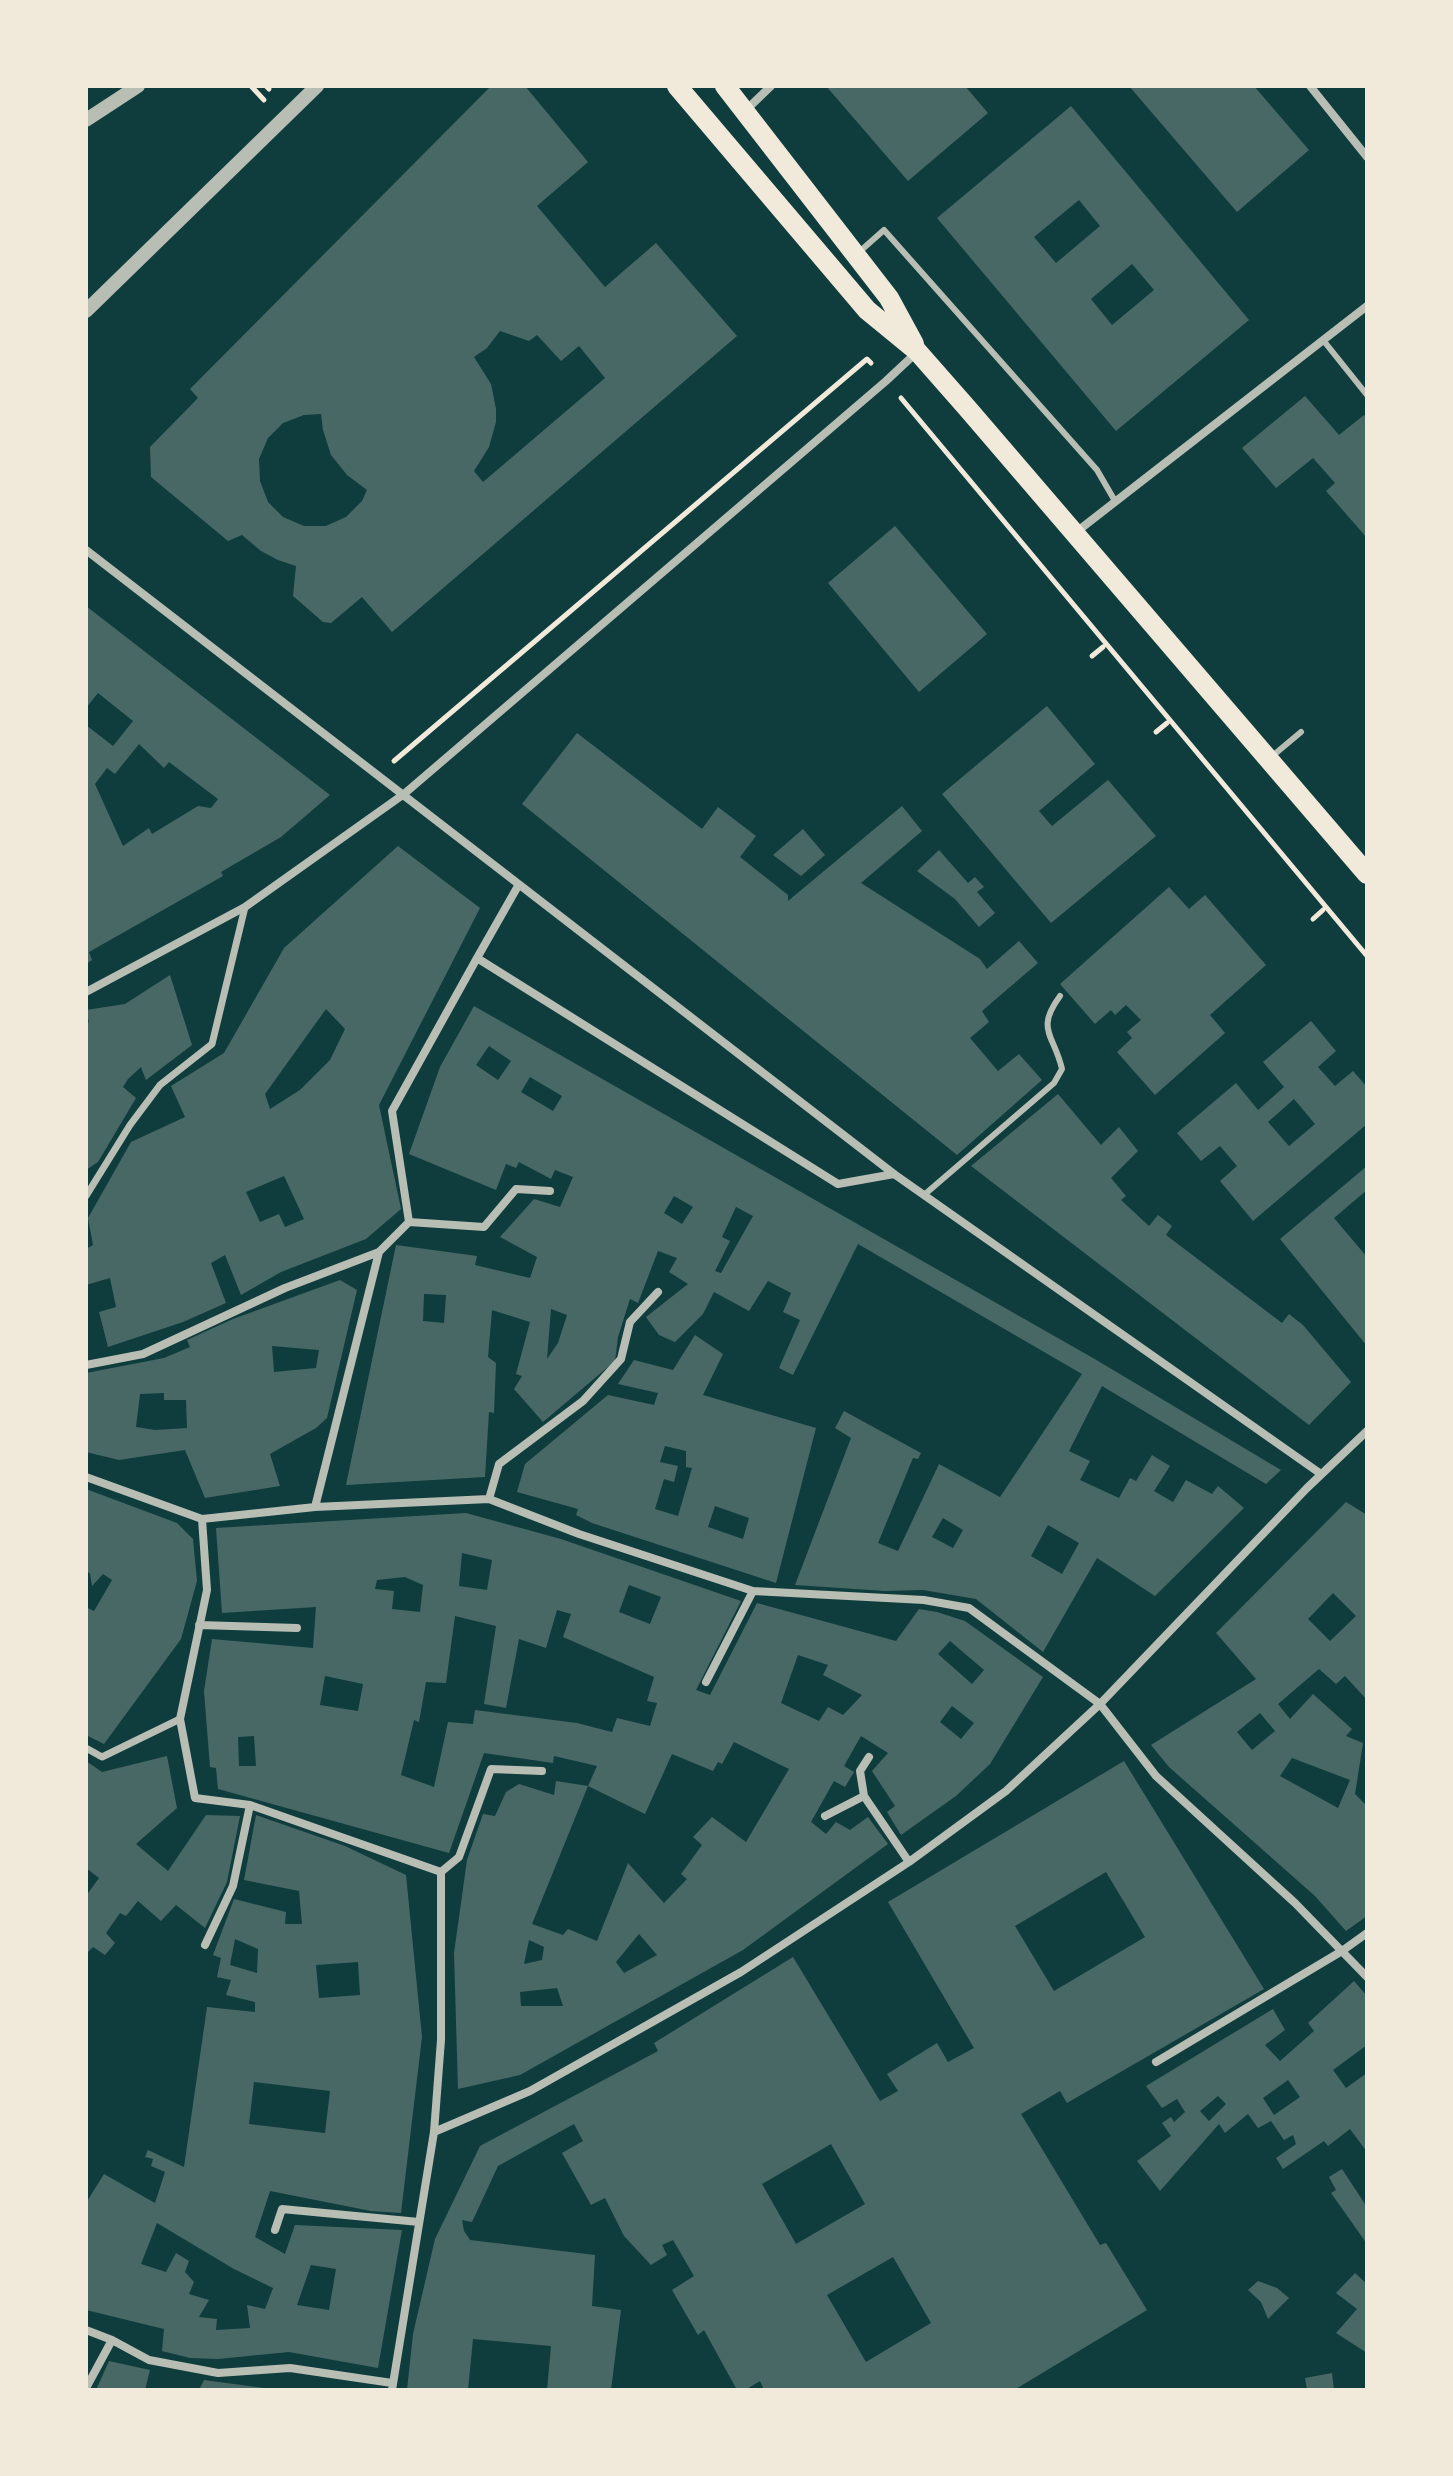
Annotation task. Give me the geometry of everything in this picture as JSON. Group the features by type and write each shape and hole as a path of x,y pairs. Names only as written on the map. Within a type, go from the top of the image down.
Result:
{"main road":[{"path":"677,86 867,310 917,351 1367,874"},
{"path":"725,86 889,298 917,351"}],"street":[{"path":"86,120 138,86"},
{"path":"86,311 317,86"},
{"path":"744,112 771,86"},
{"path":"1310,86 1367,157"},
{"path":"1075,533 1367,306"},
{"path":"86,992 245,907 404,794 886,381 917,351"},
{"path":"86,550 894,1174 1321,1474"},
{"path":"409,1222 392,1111 518,886"},
{"path":"86,1196 130,1125 160,1085 212,1044 245,907"},
{"path":"477,958 838,1184 894,1174"},
{"path":"86,1365 143,1354 285,1288 379,1252 409,1222 484,1227 516,1189 550,1191"},
{"path":"315,1507 379,1252"},
{"path":"489,1499 499,1464 593,1391 621,1359 630,1322 658,1292"},
{"path":"434,2132 530,2091 741,1972 909,1862 1006,1791 1100,1704 1321,1474 1367,1431"},
{"path":"86,1477 202,1519 315,1507 489,1499 579,1534 753,1591 924,1600 969,1608 1100,1704 1156,1776 1295,1903 1367,1977"},
{"path":"202,1519 207,1590 180,1719 195,1798 250,1805 441,1872"},
{"path":"706,1682 753,1591"},
{"path":"199,1625 297,1628"},
{"path":"86,1748 102,1757 180,1719"},
{"path":"869,1757 860,1771 864,1796 909,1862"},
{"path":"441,1872 459,1857 491,1769 542,1771"},
{"path":"825,1816 864,1796"},
{"path":"205,1945 233,1886 250,1805"},
{"path":"86,2330 149,2360 218,2373 290,2368 392,2387 434,2132 441,2040 441,1872"},
{"path":"1156,2062 1367,1933"},
{"path":"275,2230 282,2209 419,2222"},
{"path":"86,2388 112,2340"}],"lane":[{"path":"855,256 884,230 1097,470 1115,501"},
{"path":"1323,340 1367,395"},
{"path":"1270,758 1301,732"},
{"path":"924,1195 1054,1083 1062,1069 1057,1051 1046,1032 1049,1011 1060,996"}],"path":[{"path":"378,775 867,359 1367,956"},
{"path":"1092,656 1103,647"},
{"path":"1156,732 1167,723"},
{"path":"1313,919 1323,910"}],"building":[{"path":"491,86 525,86 588,162 537,206 605,287 656,243 737,336 392,632 362,597 331,623 323,622 293,596 296,566 261,551 242,535 228,541 151,477 150,447 198,398 190,389","holes":["500,331 529,341 537,335 561,361 579,346 605,378 483,482 474,471 489,447 496,409 491,384 474,357 487,348","321,414 331,455 347,475 367,490 362,501 346,517 326,526 304,526 283,517 268,502 260,481 259,459 268,438 283,423 304,415"]},
{"path":"826,86 965,86 988,113 908,181"},
{"path":"1129,86 1254,86 1309,150 1237,212"},
{"path":"1071,106 1249,320 1116,431 937,218","holes":["1079,200 1100,226 1056,263 1034,237","1132,264 1154,290 1112,325 1091,299"]},
{"path":"1305,396 1339,435 1364,415 1367,418 1367,538 1326,491 1335,483 1313,458 1276,488 1242,448"},
{"path":"895,526 987,634 919,692 828,583"},
{"path":"86,606 330,795 281,837 221,872 223,876 89,952 92,960 86,964 86,725 113,746 133,721 98,693 86,708","holes":["139,744 164,768 169,762 218,799 211,808 198,806 152,834 149,828 123,846 95,784 107,768 115,774"]},
{"path":"1047,706 1095,764 1039,811 1052,826 1108,780 1156,836 1051,923 942,794"},
{"path":"577,733 702,829 718,807 756,836 740,857 788,895 788,901 902,806 922,831 861,883 980,959 987,969 1019,941 1038,963 982,1011 989,1022 970,1038 998,1071 1019,1054 1042,1080 957,1155 522,804"},
{"path":"803,829 825,855 801,876 773,855"},
{"path":"398,846 480,908 379,1105 401,1209 366,1239 281,1272 241,1295 225,1255 211,1263 226,1303 183,1322 108,1347 99,1312 116,1307 110,1278 86,1285 86,1249 93,1245 88,1218 131,1142 185,1117 171,1086 224,1053 284,948","holes":["326,1009 345,1029 330,1060 300,1090 270,1109 265,1094","284,1176 304,1219 285,1227 279,1214 260,1222 246,1192"]},
{"path":"939,850 968,883 975,877 984,887 977,892 995,913 979,927 955,899 917,871"},
{"path":"1169,887 1189,909 1205,895 1266,965 1210,1015 1225,1033 1155,1095 1117,1052 1132,1038 1127,1032 1141,1020 1126,1005 1115,1015 1111,1010 1095,1024 1060,984"},
{"path":"170,975 192,1045 146,1080 141,1067 128,1079 123,1087 136,1098 98,1162 86,1170 86,1024 89,1022 86,1010 125,1004"},
{"path":"474,1006 1093,1358 1281,1470 1266,1484 1102,1386 1069,1451 1090,1461 1080,1480 1119,1498 1130,1478 1136,1481 1152,1455 1170,1466 1154,1491 1173,1502 1186,1480 1212,1494 1218,1486 1244,1508 1155,1596 1097,1558 1043,1652 976,1599 923,1590 885,1591 795,1585 851,1438 835,1428 844,1411 921,1453 918,1459 913,1458 878,1543 898,1551 939,1464 1000,1497 1082,1374 858,1244 793,1375 779,1368 800,1320 783,1312 791,1293 768,1281 749,1311 714,1292 703,1314 675,1342 659,1335 646,1317 688,1284 669,1272 677,1258 658,1251 638,1303 630,1299 618,1337 615,1361 543,1422 514,1389 522,1376 516,1374 530,1322 492,1310 488,1357 496,1363 494,1413 489,1412 485,1477 346,1485 396,1245 477,1256 475,1265 530,1278 537,1257 500,1237 534,1199 560,1207 573,1177 555,1170 551,1179 519,1162 516,1168 506,1164 496,1190 409,1154 440,1067","holes":["489,1046 511,1061 498,1080 476,1065","530,1077 562,1096 553,1111 521,1092","674,1196 693,1207 682,1224 664,1213","736,1207 753,1216 721,1273 715,1271 730,1241 722,1237","424,1294 446,1295 444,1323 423,1321","551,1309 567,1315 558,1343 547,1359","943,1518 963,1530 953,1548 932,1537","1048,1525 1079,1543 1062,1574 1031,1556"]},
{"path":"1311,1021 1336,1051 1318,1067 1335,1086 1353,1071 1367,1087 1367,1124 1253,1221 1220,1181 1237,1166 1220,1146 1201,1161 1177,1133 1236,1083 1258,1110 1284,1087 1263,1062","holes":["1294,1099 1315,1124 1289,1146 1268,1122"]},
{"path":"1058,1094 1101,1145 1119,1127 1138,1151 1111,1178 1126,1196 1121,1200 1149,1226 1158,1215 1172,1226 1166,1235 1282,1323 1289,1314 1303,1325 1351,1382 1309,1425 971,1166"},
{"path":"1367,1166 1367,1190 1334,1218 1367,1257 1367,1346 1280,1239"},
{"path":"340,1280 357,1290 327,1418 316,1428 270,1454 280,1486 205,1498 185,1450 119,1460 86,1452 86,1373 164,1358 190,1347 187,1340 233,1319","holes":["272,1346 319,1350 316,1368 274,1372","164,1393 164,1400 186,1400 187,1428 155,1430 136,1427 140,1394"]},
{"path":"695,1335 723,1354 703,1395 816,1428 776,1583 592,1523 576,1515 578,1509 517,1492 525,1464 608,1395 654,1405 658,1393 618,1384 634,1360 673,1370","holes":["665,1446 686,1451 686,1467 692,1468 678,1516 655,1509 664,1479 674,1482 678,1466 660,1462","715,1506 749,1518 743,1539 708,1527"]},
{"path":"86,1489 177,1523 193,1539 197,1581 181,1639 104,1744 86,1735 86,1607 94,1611 112,1580 103,1574 92,1586 86,1570"},
{"path":"1346,1502 1367,1515 1367,1700 1345,1676 1336,1684 1319,1669 1278,1704 1290,1719 1313,1694 1352,1729 1346,1736 1363,1743 1355,1794 1367,1806 1367,1916 1346,1931 1315,1896 1169,1767 1151,1745 1256,1679 1216,1633","holes":["1333,1593 1356,1616 1330,1641 1308,1619","1260,1713 1275,1731 1252,1750 1237,1732","1292,1758 1350,1780 1338,1808 1280,1776"]},
{"path":"466,1513 561,1539 741,1601 696,1690 710,1695 757,1603 896,1641 919,1609 937,1612 965,1621 1043,1677 990,1764 956,1796 901,1835 887,1812 895,1806 872,1771 888,1753 861,1736 844,1766 854,1772 845,1787 834,1781 811,1822 826,1834 836,1822 850,1830 868,1817 888,1844 743,1950 520,2075 458,2089 454,1953 467,1860 483,1814 495,1816 506,1792 519,1784 554,1795 556,1781 588,1786 597,1766 554,1756 553,1763 484,1753 449,1853 218,1789 216,1768 210,1767 204,1691 212,1639 313,1648 316,1607 222,1613 216,1528","holes":["462,1553 492,1560 487,1590 459,1586","405,1577 423,1585 420,1612 392,1609 394,1591 375,1589 377,1580","629,1585 661,1597 650,1624 619,1612","557,1610 571,1614 563,1637 654,1677 647,1701 657,1703 650,1726 617,1718 612,1732 577,1723 475,1710 473,1724 448,1722 434,1787 401,1775 414,1720 419,1722 426,1682 446,1683 455,1616 496,1626 484,1704 506,1708 519,1639 546,1648","950,1641 984,1670 972,1684 938,1654","798,1655 828,1665 823,1675 862,1695 843,1715 828,1707 819,1721 781,1703","325,1676 363,1684 358,1711 320,1705","952,1706 974,1723 961,1739 940,1722","254,1736 256,1766 239,1766 238,1737","734,1742 789,1769 746,1842 712,1817 693,1837 702,1845 681,1874 687,1879 664,1903 628,1863 597,1941 568,1929 563,1935 532,1924 588,1786 645,1814 672,1754 713,1771 718,1762 722,1764","639,1934 657,1955 624,1973 616,1962","529,1940 544,1947 542,1960 524,1964","557,1988 563,2006 521,2006 520,1992"]},
{"path":"167,1756 177,1808 136,1844 168,1871 206,1815 240,1816 227,1882 205,1928 176,1905 161,1921 138,1901 126,1916 120,1913 106,1933 115,1943 105,1955 93,1947 86,1954 86,1896 99,1878 86,1868 86,1761 102,1772"},
{"path":"1124,1761 1264,1989 1067,2103 1060,2091 1021,2114 1100,2245 1106,2243 1147,2310 1014,2390 764,2390 760,2381 745,2390 737,2390 704,2330 698,2335 672,2290 694,2276 673,2240 662,2245 667,2255 651,2265 624,2236 605,2198 591,2205 562,2153 583,2141 574,2124 498,2166 472,2222 462,2220 470,2240 595,2255 592,2306 621,2310 611,2390 547,2390 551,2346 473,2339 468,2390 407,2390 413,2334 435,2239 480,2146 658,2051 654,2043 793,1957 880,2101 898,2091 887,2074 937,2043 948,2062 974,2048 888,1902","holes":["1106,1872 1145,1937 1054,1991 1015,1926","831,2144 865,2204 796,2244 762,2184","893,2257 931,2323 866,2362 827,2295"]},
{"path":"256,1815 345,1846 406,1875 422,2037 401,2213 371,2211 270,2191 255,2237 285,2254 295,2225 402,2230 378,2368 289,2352 218,2359 190,2358 162,2351 164,2329 86,2310 86,2203 104,2174 155,2203 165,2172 151,2166 153,2159 145,2157 148,2150 184,2167 207,2007 255,2012 255,2002 226,1995 231,1980 217,1977 221,1958 213,1955 234,1899 286,1912 285,1924 302,1924 299,1891 244,1880","holes":["235,1939 258,1949 257,1973 230,1965","358,1962 360,1995 319,1998 316,1965","254,2082 330,2091 325,2133 249,2124","157,2223 234,2269 273,2288 265,2309 247,2305 250,2328 216,2330 217,2319 199,2317 209,2300 189,2294 194,2282 185,2272 189,2261 176,2253 166,2272 141,2264","311,2265 336,2269 329,2310 297,2305"]},
{"path":"1354,1981 1367,1996 1367,2045 1333,2070 1346,2088 1367,2073 1367,2152 1350,2129 1328,2146 1324,2141 1283,2169 1276,2158 1296,2144 1293,2135 1284,2140 1271,2121 1258,2128 1248,2114 1225,2133 1219,2124 1160,2191 1137,2161 1171,2136 1162,2123 1171,2117 1174,2122 1185,2112 1177,2099 1162,2108 1146,2086 1273,2009 1285,2030 1265,2045 1280,2061 1314,2031 1308,2023","holes":["1288,2080 1300,2097 1274,2115 1263,2098","1218,2096 1226,2104 1209,2121 1200,2111"]},
{"path":"1342,2169 1367,2203 1367,2244 1331,2193 1336,2190 1329,2177"},
{"path":"1355,2273 1367,2284 1367,2353 1336,2333 1357,2309 1336,2293"},
{"path":"1258,2281 1277,2288 1289,2298 1268,2319 1261,2302 1248,2290"},
{"path":"109,2361 150,2370 145,2390 96,2390"},
{"path":"1332,2373 1334,2390 1307,2390 1305,2378"},
{"path":"204,2380 264,2388 264,2390 199,2390"}]}
